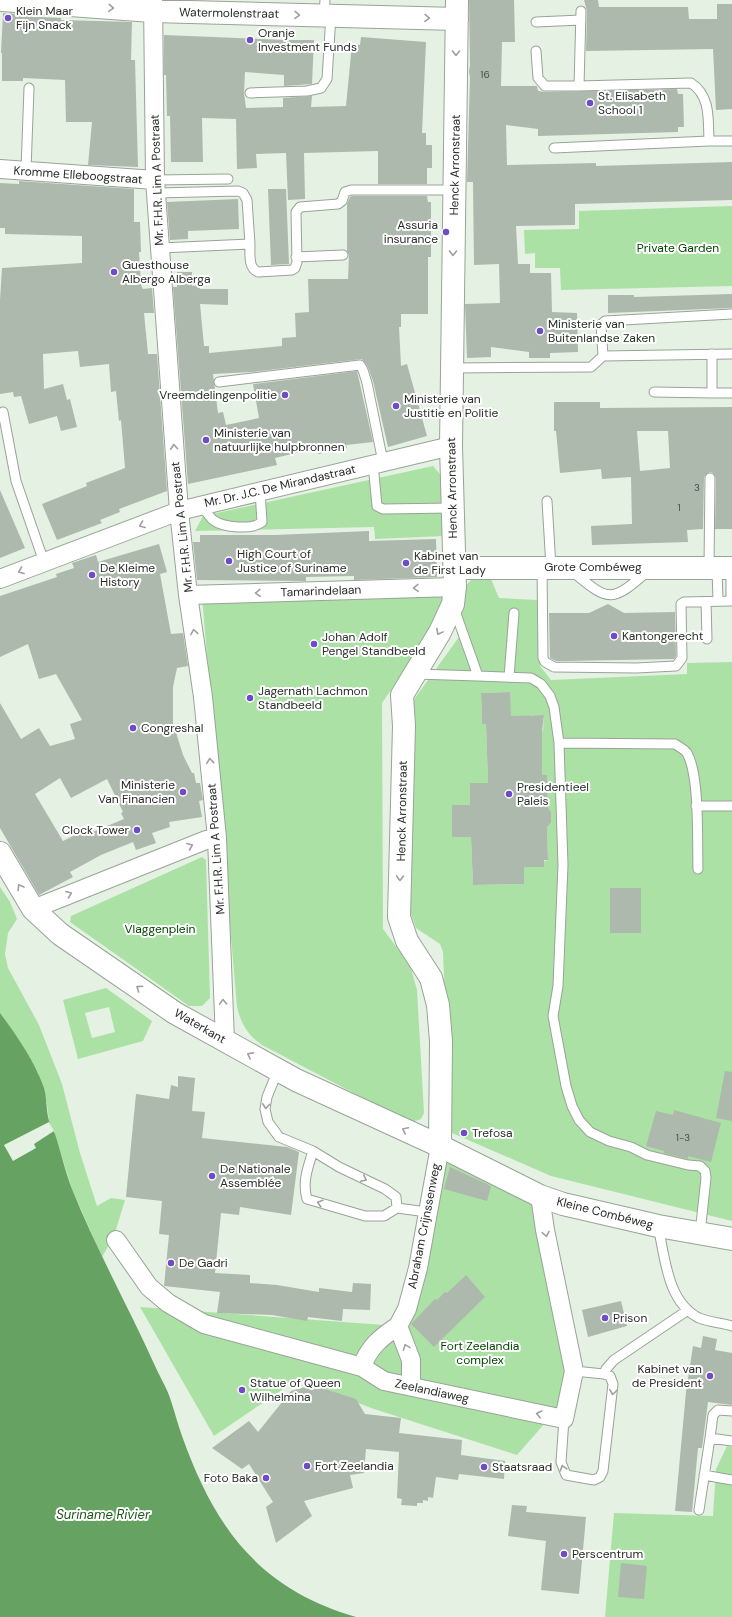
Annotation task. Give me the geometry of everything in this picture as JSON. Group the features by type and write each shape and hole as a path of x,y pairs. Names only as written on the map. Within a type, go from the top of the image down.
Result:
{"main road":[{"name":"Watermolenstraat","path":"2,0 152,6 327,10 457,9"},
{"name":"Henck Arronstraat","path":"440,1146 441,1041 438,1005 430,978 407,941 399,917 404,726 402,694 440,632 454,586 450,446 457,9"},
{"name":"Grote Combéweg","path":"454,586 553,567 722,568"},
{"name":"Waterkant","path":"0,853 33,909 70,941 175,1012 278,1070 440,1146"},
{"name":"Kleine Combéweg","path":"440,1146 540,1196 563,1204 658,1226 732,1239"}],"street":[{"name":"Mr. F.H.R. Lim A Postraat","path":"152,6 156,187 160,248 179,510 188,594 203,697 217,838 225,1041"},
{"name":"Kromme Elleboogstraat","path":"0,169 26,170 156,187"},
{"name":"Mr. Dr. J.C. De Mirandastraat","path":"0,579 179,510 450,446"},
{"name":"Tamarindelaan","path":"188,594 454,586"},
{"path":"33,909 206,840 217,838"},
{"name":"Abraham Crijnssenweg","path":"362,1367 366,1354 398,1326 407,1309 418,1268 440,1146"},
{"path":"540,1196 546,1238 574,1371 564,1419"},
{"name":"Zeelandiaweg","path":"116,1240 149,1287 168,1303 204,1324 362,1367 384,1381 411,1385 564,1419"},
{"path":"398,1326 411,1360 411,1385"}],"lane":[{"path":"250,93 308,91 321,88 327,79 327,10"},
{"path":"536,22 581,15 579,86"},
{"path":"536,50 538,78 545,86 691,83 699,88 707,106 709,141"},
{"path":"26,170 29,88"},
{"path":"554,148 606,144 709,141 732,142"},
{"path":"156,187 228,178"},
{"path":"156,187 243,192 247,200 251,267 258,272 292,270 295,268 296,212 300,207 338,204 342,201 345,192 351,190 454,190"},
{"path":"160,248 250,244"},
{"path":"296,257 343,255"},
{"path":"603,356 601,325 605,321 732,314"},
{"path":"712,354 712,393"},
{"path":"452,368 591,367 603,356 732,354"},
{"path":"219,382 360,365 364,370 367,382 378,463 377,506 383,509 452,508"},
{"path":"654,392 732,393"},
{"path":"4,412 16,481 44,562"},
{"path":"547,501 553,567 543,658 545,662 554,667 636,668 676,666 682,658 681,604 684,602 732,601 722,568 710,478"},
{"path":"201,505 213,520 219,523 227,526 254,526 262,522 260,491"},
{"path":"553,567 608,596 616,595 626,590 652,567"},
{"path":"718,601 722,568"},
{"path":"454,586 478,676"},
{"path":"706,602 707,639"},
{"path":"509,677 514,613"},
{"path":"415,674 532,678 541,684 550,696 554,707 559,743 563,865 558,986 553,1016 566,1086 579,1120 590,1132 609,1141 631,1147 647,1154 688,1165 700,1166 705,1171 706,1178 700,1233"},
{"path":"559,743 674,744 686,753 692,768 696,806 698,869"},
{"path":"696,806 732,806"},
{"path":"278,1070 267,1097 265,1110 268,1122 279,1137 312,1151 339,1167 385,1189 396,1197 397,1208"},
{"path":"312,1151 304,1189 307,1199 364,1216 384,1216 397,1208 427,1212"},
{"path":"658,1226 667,1268 676,1295 688,1310 700,1318 732,1326"},
{"path":"604,1374 606,1369 614,1360 688,1310"},
{"path":"564,1419 561,1462 566,1475 594,1480 600,1477 603,1471 614,1384 610,1376 604,1374 574,1371"},
{"path":"699,1510 713,1416 718,1410 732,1411"},
{"path":"710,1438 732,1441"},
{"path":"704,1475 732,1480"}],"green space":[{"name":"Private Garden","path":"732,206 732,286 561,290 560,268 535,268 535,253 525,254 524,230 579,229 579,211"},
{"path":"433,466 444,479 444,536 375,539 374,527 195,531 203,516"},
{"path":"473,578 491,579 499,598 537,600 540,666 551,680 687,674 687,663 732,662 732,1221 551,1176 450,1132 443,952 440,944 416,928 409,909 412,705 415,698 459,637 462,590","holes":["510,692 499,741 531,740 530,715 544,715 543,731 539,732 538,775 547,775 548,807 551,812 551,823 547,827 548,860 524,867 524,884 473,885 471,837 452,837 470,805 470,783 488,783 486,724 482,724 481,693"]},
{"path":"445,593 432,631 382,703 383,929 410,965 417,990 424,1113 421,1119 412,1122 407,1121 262,1045 249,1033 241,1019 237,1007 202,597"},
{"name":"Vlaggenplein","path":"202,857 206,860 210,998 202,1006 189,1006 70,922 71,916"},
{"path":"0,887 10,902 17,919 8,933 5,954 8,968 39,1025 62,1084 80,1153 97,1206 111,1198 125,1200 114,1236 102,1257 72,1189 54,1131 49,1122 47,1103 38,1073 19,1040 0,1013"},
{"path":"106,988 152,1021 143,1041 78,1059 63,1000","holes":["109,1007 115,1032 92,1038 85,1013"]},
{"name":"Fort Zeelandia complex","path":"440,1146 540,1196 573,1378 567,1398 517,1455 371,1408 298,1379 214,1436 140,1307 398,1326"},
{"path":"727,1446 732,1447 732,1617 605,1617 614,1513 713,1516 716,1469"}],"water":[{"name":"Suriname Rivier","path":"0,1013 25,1049 40,1078 45,1092 49,1121 55,1134 72,1189 92,1235 168,1393 182,1436 209,1499 226,1526 245,1550 267,1571 292,1589 322,1605 356,1617 0,1617"}],"pier":[{"path":"49,1122 54,1131 34,1144 36,1148 13,1161 4,1145"}],"building":[{"path":"469,0 514,0 515,42 502,42 501,86 537,86 538,91 545,92 677,89 678,94 683,94 684,127 678,127 678,132 538,136 538,129 506,125 507,165 596,163 596,166 732,162 732,200 575,204 575,225 516,226 518,264 530,264 530,273 551,273 552,312 577,313 578,352 550,353 550,358 529,358 529,352 491,347 491,357 467,358 465,304 500,303 499,264 474,265 473,182 467,182 470,77"},
{"path":"584,0 598,0 599,7 688,7 689,19 717,19 717,4 732,4 732,109 716,110 713,49 586,51 587,11"},
{"path":"3,13 21,14 21,16 61,18 61,20 132,22 131,60 135,60 138,167 88,165 92,122 66,122 65,80 23,78 23,81 2,81 1,53"},
{"path":"164,35 314,40 312,84 284,86 284,75 245,72 244,93 246,108 283,107 283,98 312,96 311,107 346,106 352,44 360,45 361,37 426,42 422,133 426,133 426,145 432,145 432,168 427,168 427,184 378,184 378,151 304,153 305,199 288,200 286,153 256,154 257,168 237,169 236,119 202,118 203,162 171,162 170,116 167,116 166,75 164,75"},
{"path":"19,181 134,189 134,222 140,222 141,252 139,252 141,285 143,289 152,288 154,313 144,313 148,354 157,354 167,491 119,509 120,512 100,520 102,523 57,540 42,504 87,486 86,483 125,468 121,420 119,421 116,391 111,392 109,364 80,367 78,351 43,354 44,389 63,384 67,400 70,399 77,427 61,431 57,416 29,424 21,396 14,397 13,392 0,394 0,300 2,268 82,263 82,236 5,234 5,228 0,228 0,183 19,184"},
{"path":"268,189 286,189 289,264 271,265"},
{"path":"352,196 427,196 428,202 431,202 431,257 428,257 428,314 401,314 401,327 399,327 401,366 407,364 427,436 388,447 373,381 368,367 362,359 251,372 213,374 218,413 223,412 226,425 259,418 253,384 357,371 373,442 346,445 347,448 318,454 317,448 275,458 277,465 188,484 173,287 177,287 177,272 192,272 192,286 199,285 200,289 228,289 228,305 200,304 204,346 209,346 209,353 282,346 282,338 296,337 295,313 309,312 308,279 348,279 349,255 347,251 347,204"},
{"path":"238,199 239,229 188,231 188,239 170,240 167,202"},
{"path":"732,294 732,308 608,313 608,295 634,295 634,297"},
{"path":"554,402 600,402 600,408 732,407 732,529 715,529 716,478 713,473 710,472 705,475 704,478 703,529 687,530 688,542 592,545 591,526 632,524 631,477 602,479 601,469 560,473 556,431 554,431","holes":["637,431 668,431 670,468 640,471"]},
{"path":"0,490 25,548 0,558"},
{"path":"369,531 369,541 436,539 437,577 354,580 354,576 306,577 306,581 197,580 193,542 200,542 200,535 275,535"},
{"path":"159,544 167,572 160,574 171,634 183,633 188,666 177,668 173,687 173,723 183,755 192,773 194,773 196,783 200,783 203,800 199,801 202,817 169,822 170,827 152,833 156,843 136,850 133,842 101,855 70,872 73,877 39,895 0,828 0,703 21,739 39,728 50,746 75,739 70,724 82,720 56,674 39,679 28,644 0,657 0,596 57,577 56,574 74,568 72,563 96,555 98,562","holes":["60,778 71,798 107,779 123,812 121,813 124,819 83,836 81,832 63,841 35,794"]},
{"name":"Kantongerecht","path":"608,604 624,613 675,612 676,656 674,659 556,661 550,658 549,613 589,613"},
{"name":"Presidentieel Paleis","path":"510,692 511,716 544,715 542,732 542,775 547,775 548,807 551,812 551,823 547,827 548,860 544,860 544,867 524,867 524,884 473,885 471,837 452,837 452,805 470,805 470,783 488,783 486,724 482,724 481,693"},
{"path":"610,888 641,888 641,933 610,933"},
{"path":"725,1071 732,1072 732,1121 716,1118"},
{"name":"De Nationale Assemblée","path":"178,1076 195,1078 192,1111 205,1112 202,1138 287,1147 299,1152 291,1215 240,1207 239,1215 221,1213 215,1273 250,1275 250,1283 277,1285 319,1292 319,1288 352,1292 353,1283 371,1284 370,1310 343,1309 342,1321 308,1317 307,1321 272,1315 217,1313 220,1292 164,1286 169,1235 159,1234 162,1201 126,1197 136,1094 169,1099 171,1085 178,1087"},
{"path":"674,1110 721,1123 711,1162 688,1156 688,1159 664,1153 664,1151 646,1146 656,1111 673,1115"},
{"path":"450,1167 491,1186 487,1201 444,1189"},
{"path":"466,1275 485,1297 434,1347 411,1324 435,1299 437,1300 445,1292 447,1293"},
{"name":"Prison","path":"621,1301 627,1326 588,1337 582,1310"},
{"path":"703,1336 717,1339 715,1350 732,1353 732,1405 708,1402 702,1448 698,1448 692,1512 675,1511 686,1392 693,1346 701,1348"},
{"name":"Fort Zeelandia","path":"312,1385 356,1399 365,1414 401,1418 399,1433 462,1440 461,1455 505,1461 504,1479 459,1474 458,1480 436,1477 433,1498 428,1497 428,1501 423,1500 423,1503 417,1503 417,1506 401,1505 402,1499 397,1498 399,1452 366,1449 364,1473 350,1475 353,1488 304,1501 312,1516 276,1543 266,1507 273,1502 249,1464 242,1469 212,1448 249,1421 258,1432 291,1391"},
{"name":"Perscentrum","path":"512,1505 527,1506 526,1512 586,1517 579,1594 541,1590 546,1541 508,1536"},
{"path":"621,1563 647,1566 644,1599 618,1597"}],"place":[{"name":"Klein Maar Fijn Snack","path":"8,18"},
{"name":"Oranje Investment Funds","path":"250,40"},
{"name":"St. Elisabeth School 1","path":"590,103"},
{"name":"Assuria insurance","path":"446,232"},
{"name":"Guesthouse Albergo Alberga","path":"114,272"},
{"name":"Ministerie van Buitenlandse Zaken","path":"540,331"},
{"name":"Vreemdelingenpolitie","path":"285,395"},
{"name":"Ministerie van Justitie en Politie","path":"396,406"},
{"name":"Ministerie van natuurlijke hulpbronnen","path":"206,440"},
{"name":"High Court of Justice of Suriname","path":"229,561"},
{"name":"Kabinet van de First Lady","path":"406,563"},
{"name":"De Kleime History","path":"92,575"},
{"name":"Kantongerecht","path":"614,636"},
{"name":"Johan Adolf Pengel Standbeeld","path":"314,644"},
{"name":"Jagernath Lachmon Standbeeld","path":"250,698"},
{"name":"Congreshal","path":"133,728"},
{"name":"Ministerie Van Financien","path":"183,792"},
{"name":"Presidentieel Paleis","path":"509,794"},
{"name":"Clock Tower","path":"137,830"},
{"name":"Trefosa","path":"464,1133"},
{"name":"De Nationale Assemblée","path":"212,1176"},
{"name":"De Gadri","path":"171,1263"},
{"name":"Prison","path":"605,1318"},
{"name":"Kabinet van de President","path":"710,1376"},
{"name":"Statue of Queen Wilhelmina","path":"242,1390"},
{"name":"Fort Zeelandia","path":"307,1466"},
{"name":"Staatsraad","path":"484,1467"},
{"name":"Foto Baka","path":"266,1478"},
{"name":"Perscentrum","path":"564,1554"}]}
